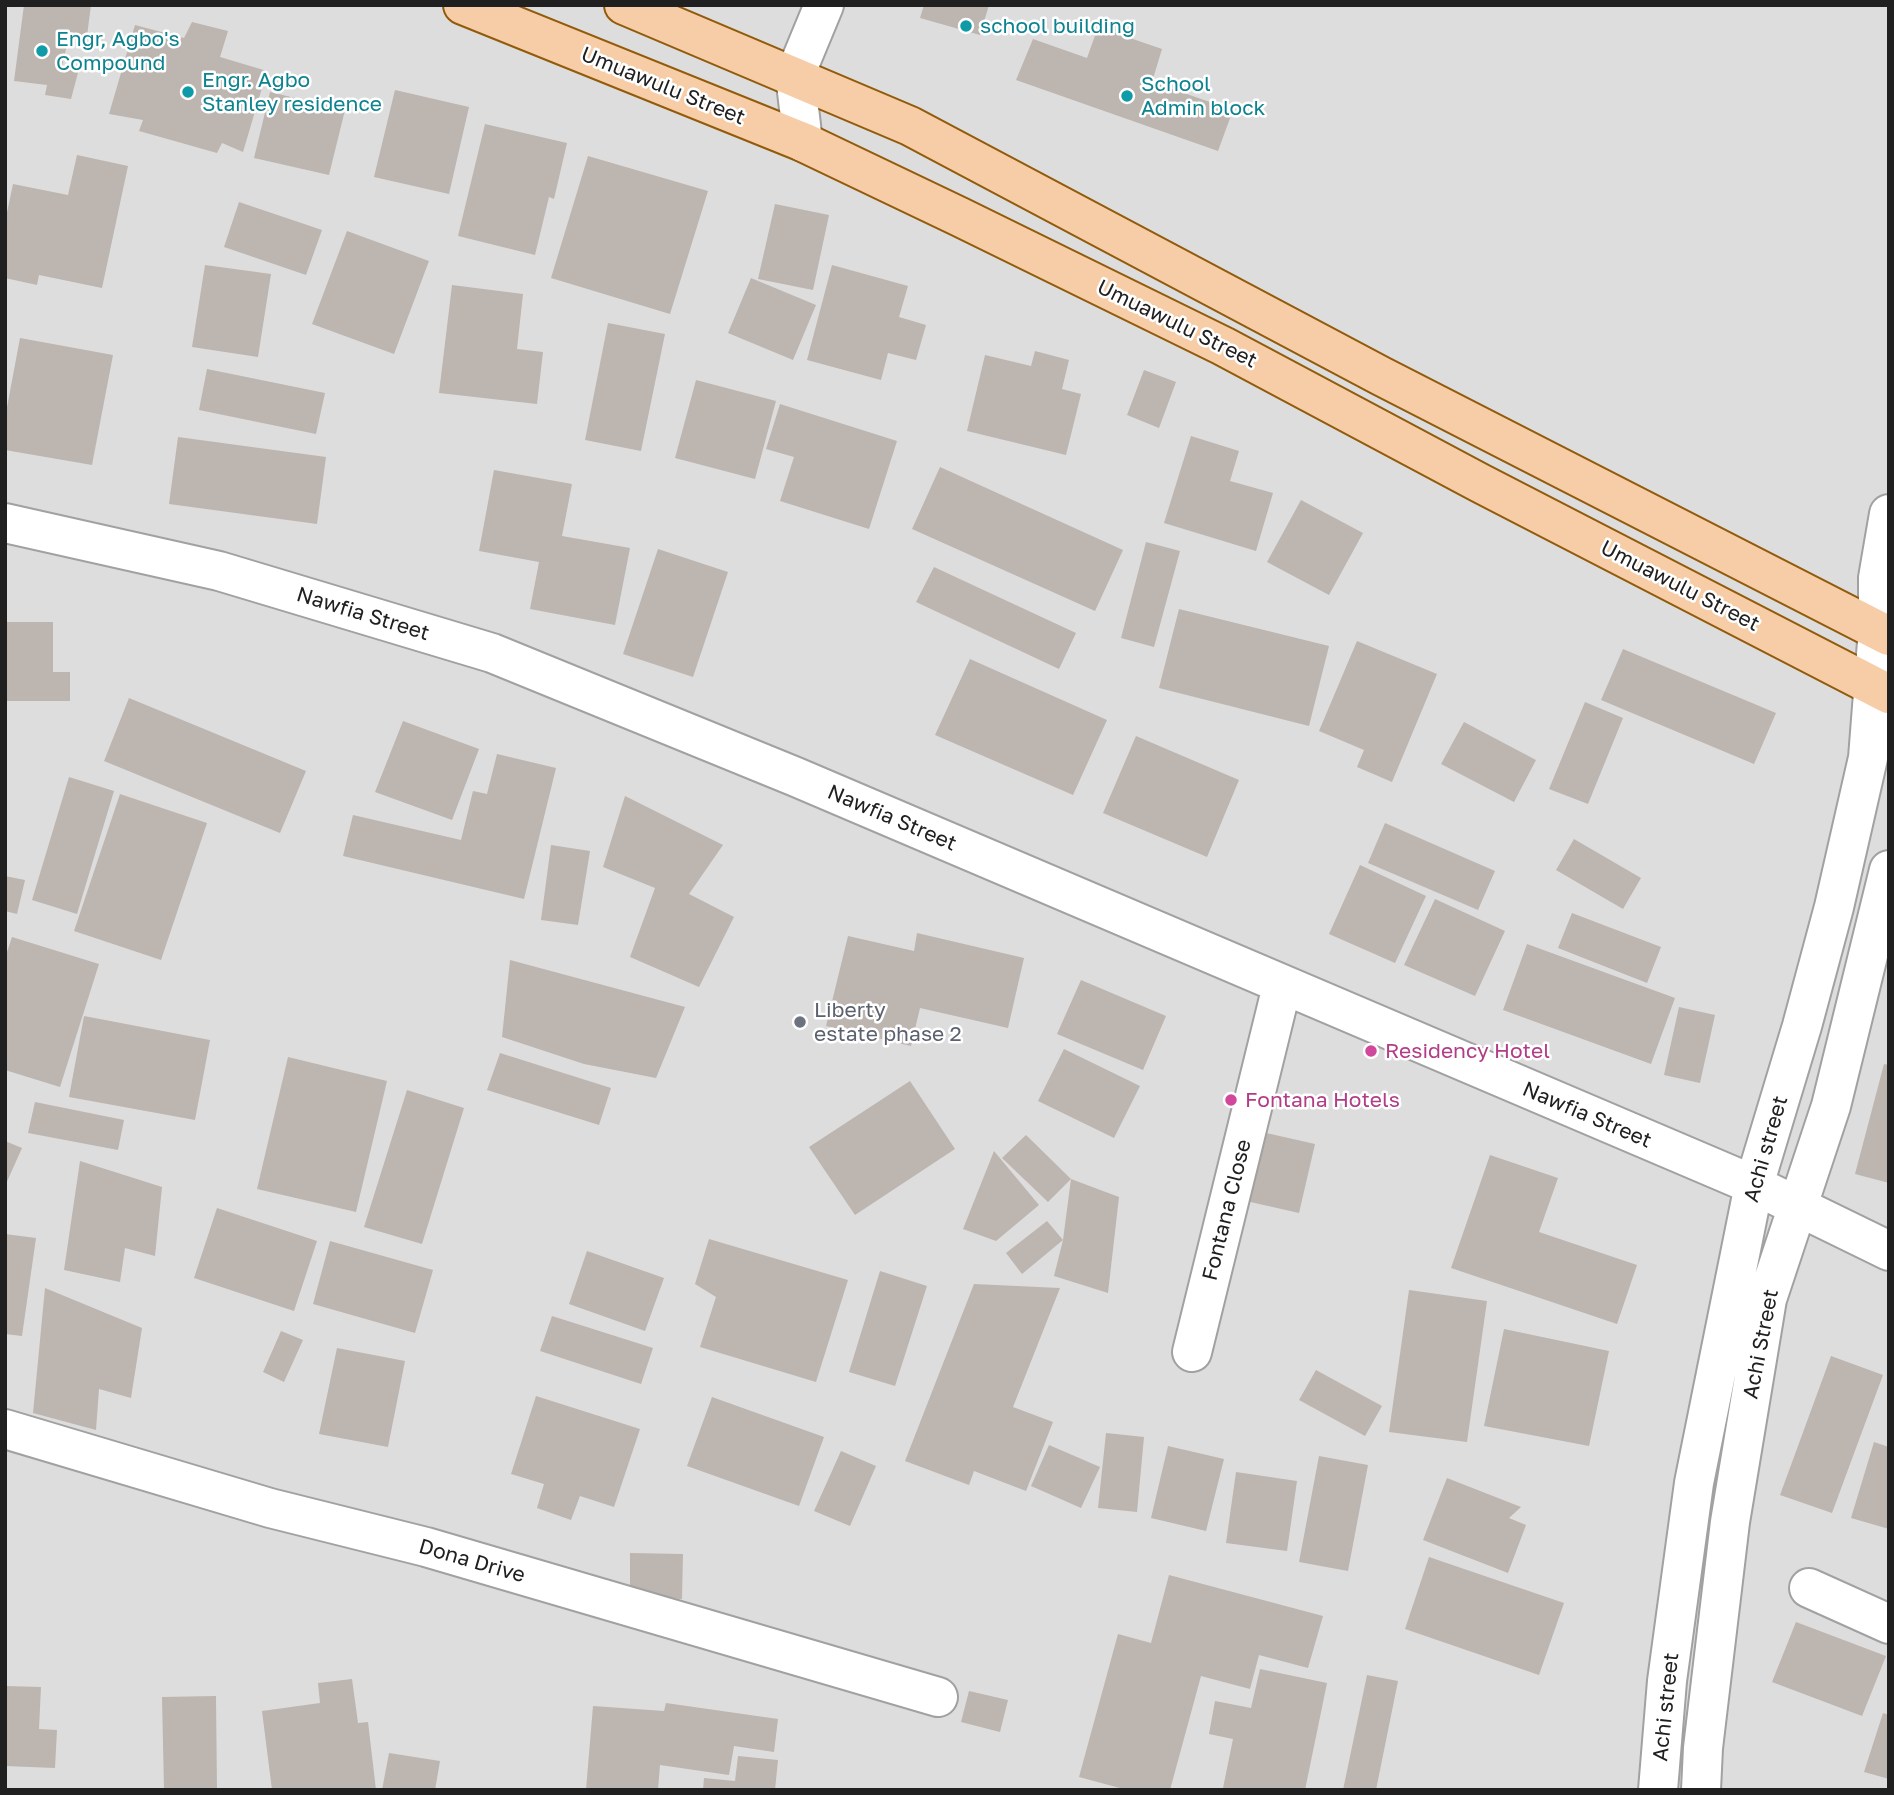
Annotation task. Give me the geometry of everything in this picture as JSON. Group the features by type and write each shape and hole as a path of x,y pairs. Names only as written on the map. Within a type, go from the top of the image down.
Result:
{"main road":[{"name":"Umuawulu Street","path":"463,5 803,142 1261,365 1480,483 1881,689"},
{"path":"624,5 795,75 909,126 1710,547 1883,632"}],"street":[{"path":"803,142 795,75 824,5"},
{"path":"1261,365 1285,323"},
{"name":"Achi street","path":"1658,1790 1667,1681 1695,1483 1754,1185 1834,907 1881,689 1883,632 1878,578 1889,513"},
{"name":"Nawfia Street","path":"5,523 219,571 492,653 796,777 1754,1185 1889,1251"},
{"name":"Achi Street","path":"1701,1790 1703,1748 1730,1522 1767,1299 1799,1209 1831,1105 1889,870"},
{"name":"Fontana Close","path":"1192,1352 1282,986"},
{"name":"Dona Drive","path":"5,1429 270,1508 426,1547 938,1696"},
{"path":"1809,1588 1889,1624"}],"shaded area":[{"path":"5,5 1889,5 1889,1790 5,1790"}],"building":[{"name":"Engr, Agbo's Compound","path":"24,5 91,5 87,36 70,32 62,66 79,69 71,99 45,95 47,85 14,81"},
{"name":"school building","path":"924,5 989,5 980,35 920,18"},
{"name":"Engr. Agbo Stanley residence","path":"192,22 228,31 220,57 267,71 243,152 222,143 217,153 139,131 143,120 109,114 135,25 184,38"},
{"name":"School Admin block","path":"1098,27 1162,49 1152,82 1233,110 1218,151 1016,80 1033,39 1087,58"},
{"path":"395,90 469,107 449,194 374,177"},
{"path":"270,92 345,110 329,175 254,158"},
{"path":"485,124 567,143 554,199 549,197 535,255 458,236"},
{"path":"77,155 128,166 102,288 39,275 37,285 5,278 5,222 13,184 68,195"},
{"path":"588,156 708,191 670,314 551,278"},
{"path":"239,202 322,230 306,275 224,247"},
{"path":"775,204 829,215 813,290 758,279"},
{"path":"347,231 429,261 394,354 312,324"},
{"path":"205,265 271,274 258,357 192,347"},
{"path":"832,265 908,286 899,317 926,325 916,360 888,353 881,380 807,360"},
{"path":"751,278 816,305 793,360 728,333"},
{"path":"452,285 523,294 517,349 543,352 537,404 439,393"},
{"path":"608,323 665,334 641,451 585,440"},
{"path":"20,338 113,355 92,465 5,450 5,418"},
{"path":"1035,351 1069,360 1062,389 1081,394 1066,455 967,431 985,355 1031,366"},
{"path":"207,369 325,393 316,434 199,410"},
{"path":"1144,370 1176,382 1159,428 1127,415"},
{"path":"696,380 776,401 755,479 675,458"},
{"path":"780,404 897,441 869,529 780,501 794,457 766,449"},
{"path":"1191,436 1239,451 1230,481 1273,493 1256,551 1164,523"},
{"path":"178,437 326,457 317,524 169,504"},
{"path":"940,467 1123,550 1095,611 912,529"},
{"path":"494,470 572,484 562,536 630,548 615,625 530,609 539,562 479,551"},
{"path":"1301,500 1363,533 1329,595 1267,562"},
{"path":"1146,542 1180,551 1154,647 1121,638"},
{"path":"658,549 728,572 693,677 623,654"},
{"path":"934,567 1076,633 1059,669 916,602"},
{"path":"1179,609 1329,646 1309,726 1159,688"},
{"path":"5,622 53,622 53,672 70,672 70,701 5,701"},
{"path":"1357,641 1437,674 1392,782 1357,767 1364,750 1319,731"},
{"path":"1623,649 1776,713 1754,764 1601,700"},
{"path":"970,659 1107,720 1073,795 935,735"},
{"path":"129,698 306,771 280,833 104,761"},
{"path":"1585,702 1623,718 1588,804 1549,789"},
{"path":"403,721 479,749 452,820 375,792"},
{"path":"1464,722 1536,760 1514,802 1441,764"},
{"path":"1136,736 1239,780 1207,857 1103,813"},
{"path":"497,754 556,768 524,899 343,856 353,815 461,840 473,791 487,794"},
{"path":"69,777 114,791 77,914 32,900"},
{"path":"120,794 207,823 161,960 74,931"},
{"path":"625,796 723,845 689,894 734,917 699,987 630,957 655,888 603,867"},
{"path":"1385,823 1495,871 1478,910 1368,863"},
{"path":"1574,839 1641,878 1623,909 1556,870"},
{"path":"551,845 590,851 578,925 541,920"},
{"path":"1360,865 1426,896 1395,963 1329,934"},
{"path":"5,876 25,880 17,914 5,911"},
{"path":"1435,899 1505,931 1475,996 1404,965"},
{"path":"1572,913 1661,947 1647,983 1558,948"},
{"path":"917,933 1024,958 1008,1028 920,1008 911,1046 826,1026 848,936 914,951"},
{"path":"12,937 99,964 60,1087 5,1070 5,958"},
{"path":"1527,944 1675,998 1651,1064 1503,1010"},
{"path":"510,960 685,1007 656,1078 584,1064 502,1037"},
{"path":"1081,980 1166,1016 1143,1070 1057,1034"},
{"path":"1679,1007 1715,1015 1700,1083 1664,1075"},
{"path":"84,1016 210,1040 195,1120 69,1097"},
{"path":"1064,1049 1140,1086 1114,1138 1038,1101"},
{"path":"500,1053 611,1088 599,1125 487,1090"},
{"path":"288,1057 387,1081 356,1212 257,1189"},
{"path":"1884,1064 1889,1065 1889,1183 1855,1174"},
{"path":"910,1081 955,1149 855,1215 809,1147"},
{"path":"407,1090 464,1108 422,1244 364,1227"},
{"path":"35,1102 124,1120 118,1150 28,1133"},
{"path":"1262,1132 1315,1144 1299,1213 1246,1201"},
{"path":"1026,1135 1071,1179 1048,1202 1002,1158"},
{"path":"5,1141 22,1148 5,1186"},
{"path":"994,1151 1039,1205 996,1241 963,1229"},
{"path":"1490,1155 1558,1178 1539,1232 1637,1265 1617,1324 1451,1268"},
{"path":"80,1161 162,1187 155,1256 125,1248 120,1282 64,1270"},
{"path":"1071,1179 1119,1197 1108,1293 1054,1276 1063,1240"},
{"path":"217,1208 317,1241 294,1311 194,1278"},
{"path":"1047,1221 1063,1240 1022,1274 1006,1253"},
{"path":"5,1234 36,1238 22,1336 5,1334"},
{"path":"709,1239 848,1280 816,1382 700,1347 716,1297 695,1284"},
{"path":"330,1241 433,1270 415,1333 313,1304"},
{"path":"587,1251 664,1278 645,1331 569,1304"},
{"path":"880,1271 927,1286 895,1386 849,1372"},
{"path":"974,1284 1060,1288 1013,1407 1053,1422 1026,1491 974,1471 969,1485 905,1461"},
{"path":"45,1288 142,1328 131,1398 99,1389 96,1430 33,1413"},
{"path":"1409,1290 1487,1301 1467,1442 1389,1432"},
{"path":"552,1316 653,1348 641,1384 540,1351"},
{"path":"1504,1329 1609,1351 1589,1446 1484,1426"},
{"path":"281,1331 303,1340 284,1382 263,1372"},
{"path":"337,1348 405,1361 388,1447 319,1434"},
{"path":"1831,1356 1883,1375 1832,1513 1780,1495"},
{"path":"1316,1370 1382,1406 1365,1436 1299,1400"},
{"path":"536,1396 640,1429 614,1507 580,1496 571,1520 537,1508 544,1484 511,1474"},
{"path":"712,1397 824,1437 799,1506 687,1466"},
{"path":"1106,1433 1144,1437 1137,1512 1098,1508"},
{"path":"1874,1442 1889,1447 1889,1529 1851,1518"},
{"path":"1049,1445 1100,1467 1081,1508 1031,1486"},
{"path":"1168,1446 1224,1459 1206,1531 1151,1518"},
{"path":"841,1451 876,1466 850,1526 814,1511"},
{"path":"1319,1456 1368,1465 1348,1571 1299,1562"},
{"path":"1236,1472 1297,1481 1287,1551 1226,1543"},
{"path":"1447,1478 1521,1507 1509,1518 1526,1525 1508,1573 1423,1540"},
{"path":"630,1553 683,1554 682,1599 630,1597"},
{"path":"1429,1557 1564,1603 1539,1675 1405,1629"},
{"path":"1169,1575 1323,1616 1308,1668 1259,1655 1250,1689 1201,1676 1170,1790 1127,1790 1079,1777 1118,1634 1151,1643"},
{"path":"1796,1622 1886,1656 1862,1716 1772,1682"},
{"path":"1260,1669 1327,1683 1305,1790 1223,1788 1233,1739 1209,1734 1215,1701 1251,1708"},
{"path":"1367,1675 1398,1681 1376,1790 1343,1790"},
{"path":"352,1679 358,1723 368,1722 376,1790 272,1790 262,1711 320,1703 318,1683"},
{"path":"5,1686 41,1687 39,1729 57,1730 55,1768 5,1766"},
{"path":"969,1691 1008,1700 1000,1732 961,1722"},
{"path":"216,1696 217,1790 164,1790 162,1697"},
{"path":"666,1703 778,1719 774,1752 734,1746 729,1775 660,1765 658,1790 586,1790 593,1706 664,1711"},
{"path":"1883,1713 1889,1715 1889,1779 1864,1772"},
{"path":"389,1753 440,1761 435,1790 382,1790"},
{"path":"738,1756 778,1760 775,1790 703,1790 704,1778 735,1781"}],"place":[{"name":"school building","path":"966,26"},
{"name":"Engr, Agbo's Compound","path":"42,51"},
{"name":"Engr. Agbo Stanley residence","path":"188,92"},
{"name":"School Admin block","path":"1127,96"},
{"name":"Liberty estate phase 2","path":"800,1022"},
{"name":"Residency Hotel","path":"1371,1051"},
{"name":"Fontana Hotels","path":"1231,1100"}]}
